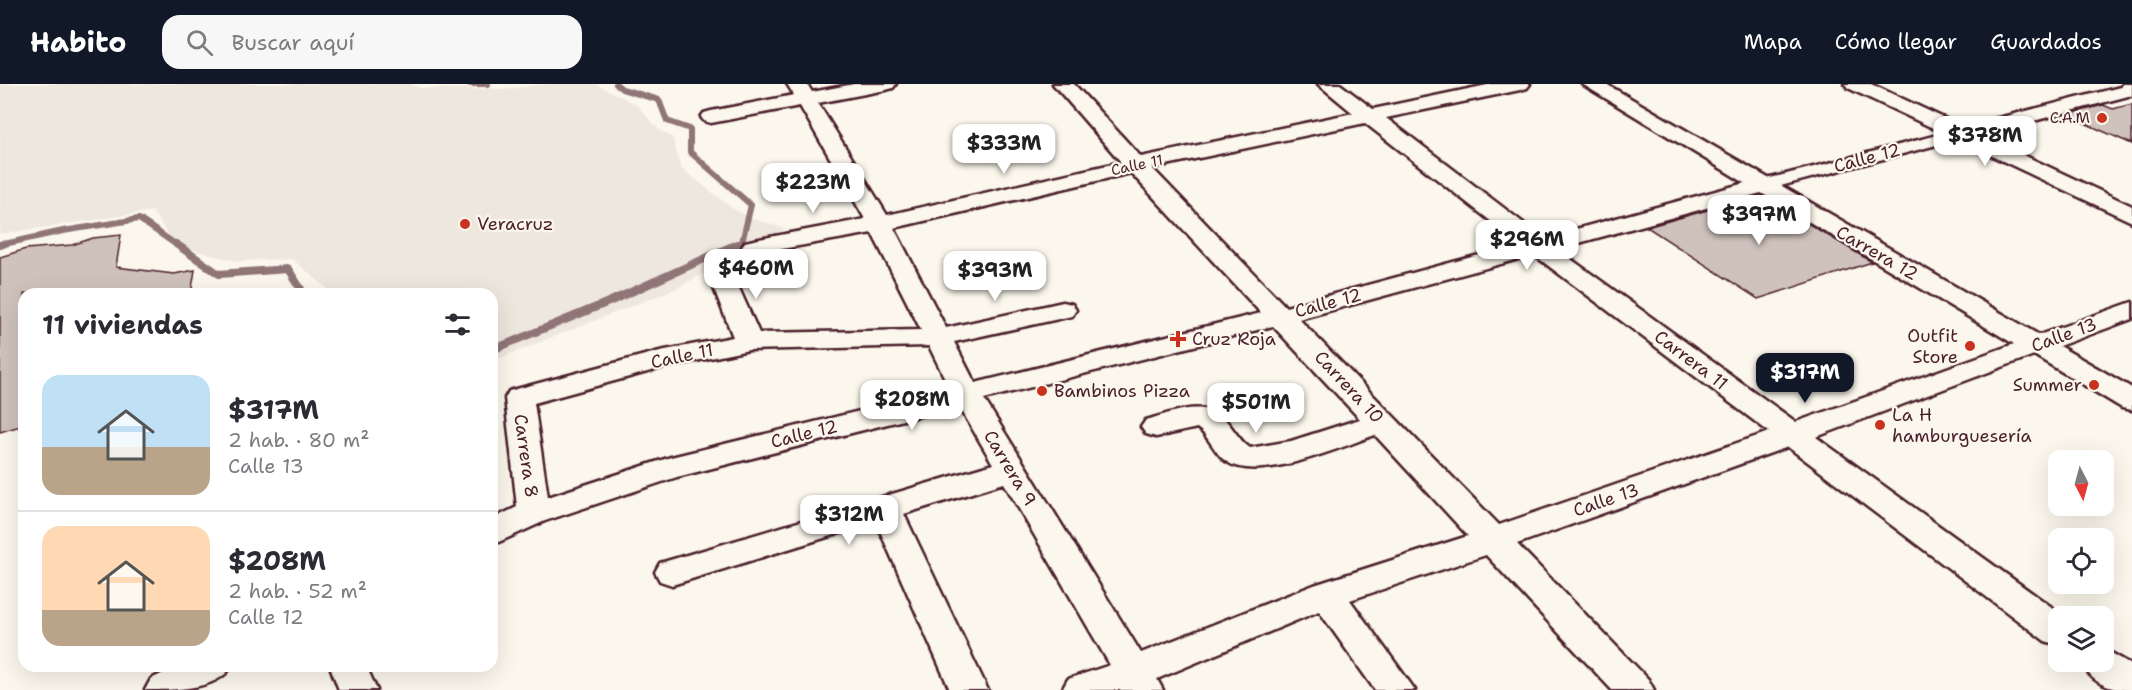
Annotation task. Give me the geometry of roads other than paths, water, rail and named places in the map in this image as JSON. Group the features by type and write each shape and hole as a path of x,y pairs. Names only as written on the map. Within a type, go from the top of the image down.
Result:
{"street":[{"path":"711,117 801,92 886,84"},
{"name":"Carrera 10","path":"1063,84 1136,165 1635,690"},
{"name":"Carrera 11","path":"1328,84 1538,246 2048,624"},
{"name":"Calle 11","path":"754,247 880,224 1136,165 1520,84"},
{"name":"Carrera 12","path":"1592,84 1761,186 2132,401"},
{"path":"1856,84 2132,215"},
{"name":"Calle 12","path":"498,531 534,513 671,468 1281,315 2128,88"},
{"name":"Carrera 9","path":"801,92 880,224 966,393 1139,681"},
{"path":"721,273 749,342"},
{"name":"Calle 11","path":"519,398 660,360 749,342 936,338 1063,310"},
{"name":"Calle 13","path":"1081,690 1139,681 1326,594 1493,540 1791,435 2132,310"},
{"name":"Carrera 8","path":"519,398 534,513"},
{"path":"1156,427 1205,418 1213,424 1232,452 1255,459 1382,422"},
{"path":"672,572 1011,470"},
{"path":"886,509 969,690"},
{"path":"1326,594 1396,690"},
{"path":"164,690 202,672"},
{"path":"350,672 358,690"},
{"path":"2114,672 2132,685"}],"waterway":[{"path":"470,84 488,84"},
{"path":"616,84 622,89 659,100 667,121 690,129 690,152 751,205 742,242 734,246"},
{"path":"3,244 0,245 63,231 139,219 178,246"},
{"path":"176,244 219,274 288,269 300,288"},
{"path":"498,348 611,301 737,244"}],"place":[{"name":"C.A.M","path":"2102,118"},
{"name":"Veracruz","path":"465,224"},
{"name":"Cruz Roja","path":"1178,339"},
{"name":"Outfit Store","path":"1970,346"},
{"name":"Summer","path":"2094,385"},
{"name":"Bambinos Pizza","path":"1042,391"},
{"name":"La H hamburguesería","path":"1880,425"}]}
